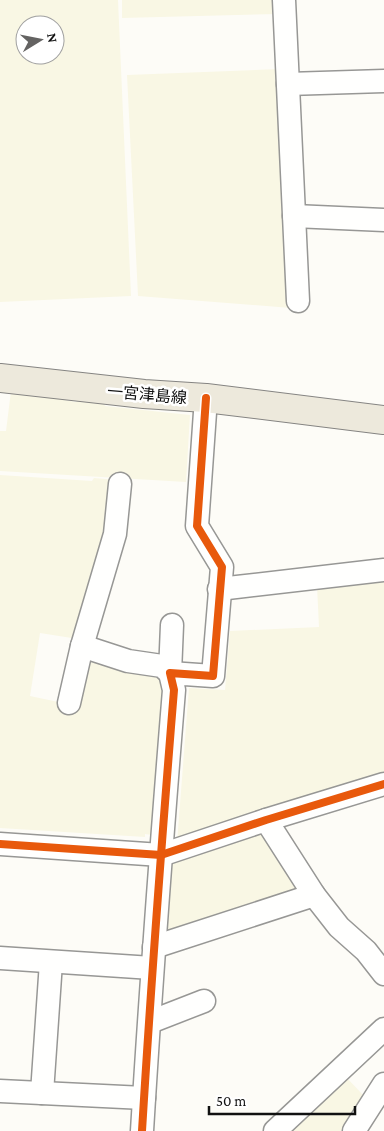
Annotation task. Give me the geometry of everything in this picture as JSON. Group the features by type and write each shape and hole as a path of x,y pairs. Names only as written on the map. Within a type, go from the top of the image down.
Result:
{"main road":[{"name":"一宮津島線","path":"0,378 144,394 206,398 384,420"}],"street":[{"path":"284,0 298,301"},
{"path":"288,84 384,81"},
{"path":"294,216 384,220"},
{"path":"82,646 128,660 162,666 170,673 213,676 222,567 198,526 206,398"},
{"path":"69,703 82,646 115,534 120,484"},
{"path":"220,589 384,570"},
{"path":"142,1131 160,855 174,690 170,673 172,624"},
{"path":"0,844 160,855 384,784"},
{"path":"266,820 314,894 339,927 366,952 384,974"},
{"path":"0,958 51,962 153,958 314,894"},
{"path":"42,1093 51,962"},
{"path":"150,1022 204,1000"},
{"path":"275,1131 384,1029"},
{"path":"354,1131 384,1084"},
{"path":"0,1091 144,1098"}],"shaded area":[{"path":"0,0 118,0 131,296 0,302"},
{"path":"122,0 278,0 278,14 122,18"},
{"path":"280,69 291,308 138,296 127,75"},
{"path":"11,391 76,402 78,400 104,403 105,406 190,415 186,482 0,471 0,431 6,431"},
{"path":"0,475 92,481 94,478 117,480 78,639 40,633 30,696 63,703 83,656 164,672 152,835 145,834 145,837 0,828"},
{"path":"384,579 384,778 177,843 189,688 225,690 230,631 319,627 317,586"},
{"path":"267,827 308,893 165,939 168,861"},
{"path":"344,1075 364,1096 341,1131 283,1131"}],"cycle path":[{"path":"142,1131 174,690 170,673 213,676 222,567 197,526 206,398"},
{"path":"0,844 161,855 384,784"}]}
